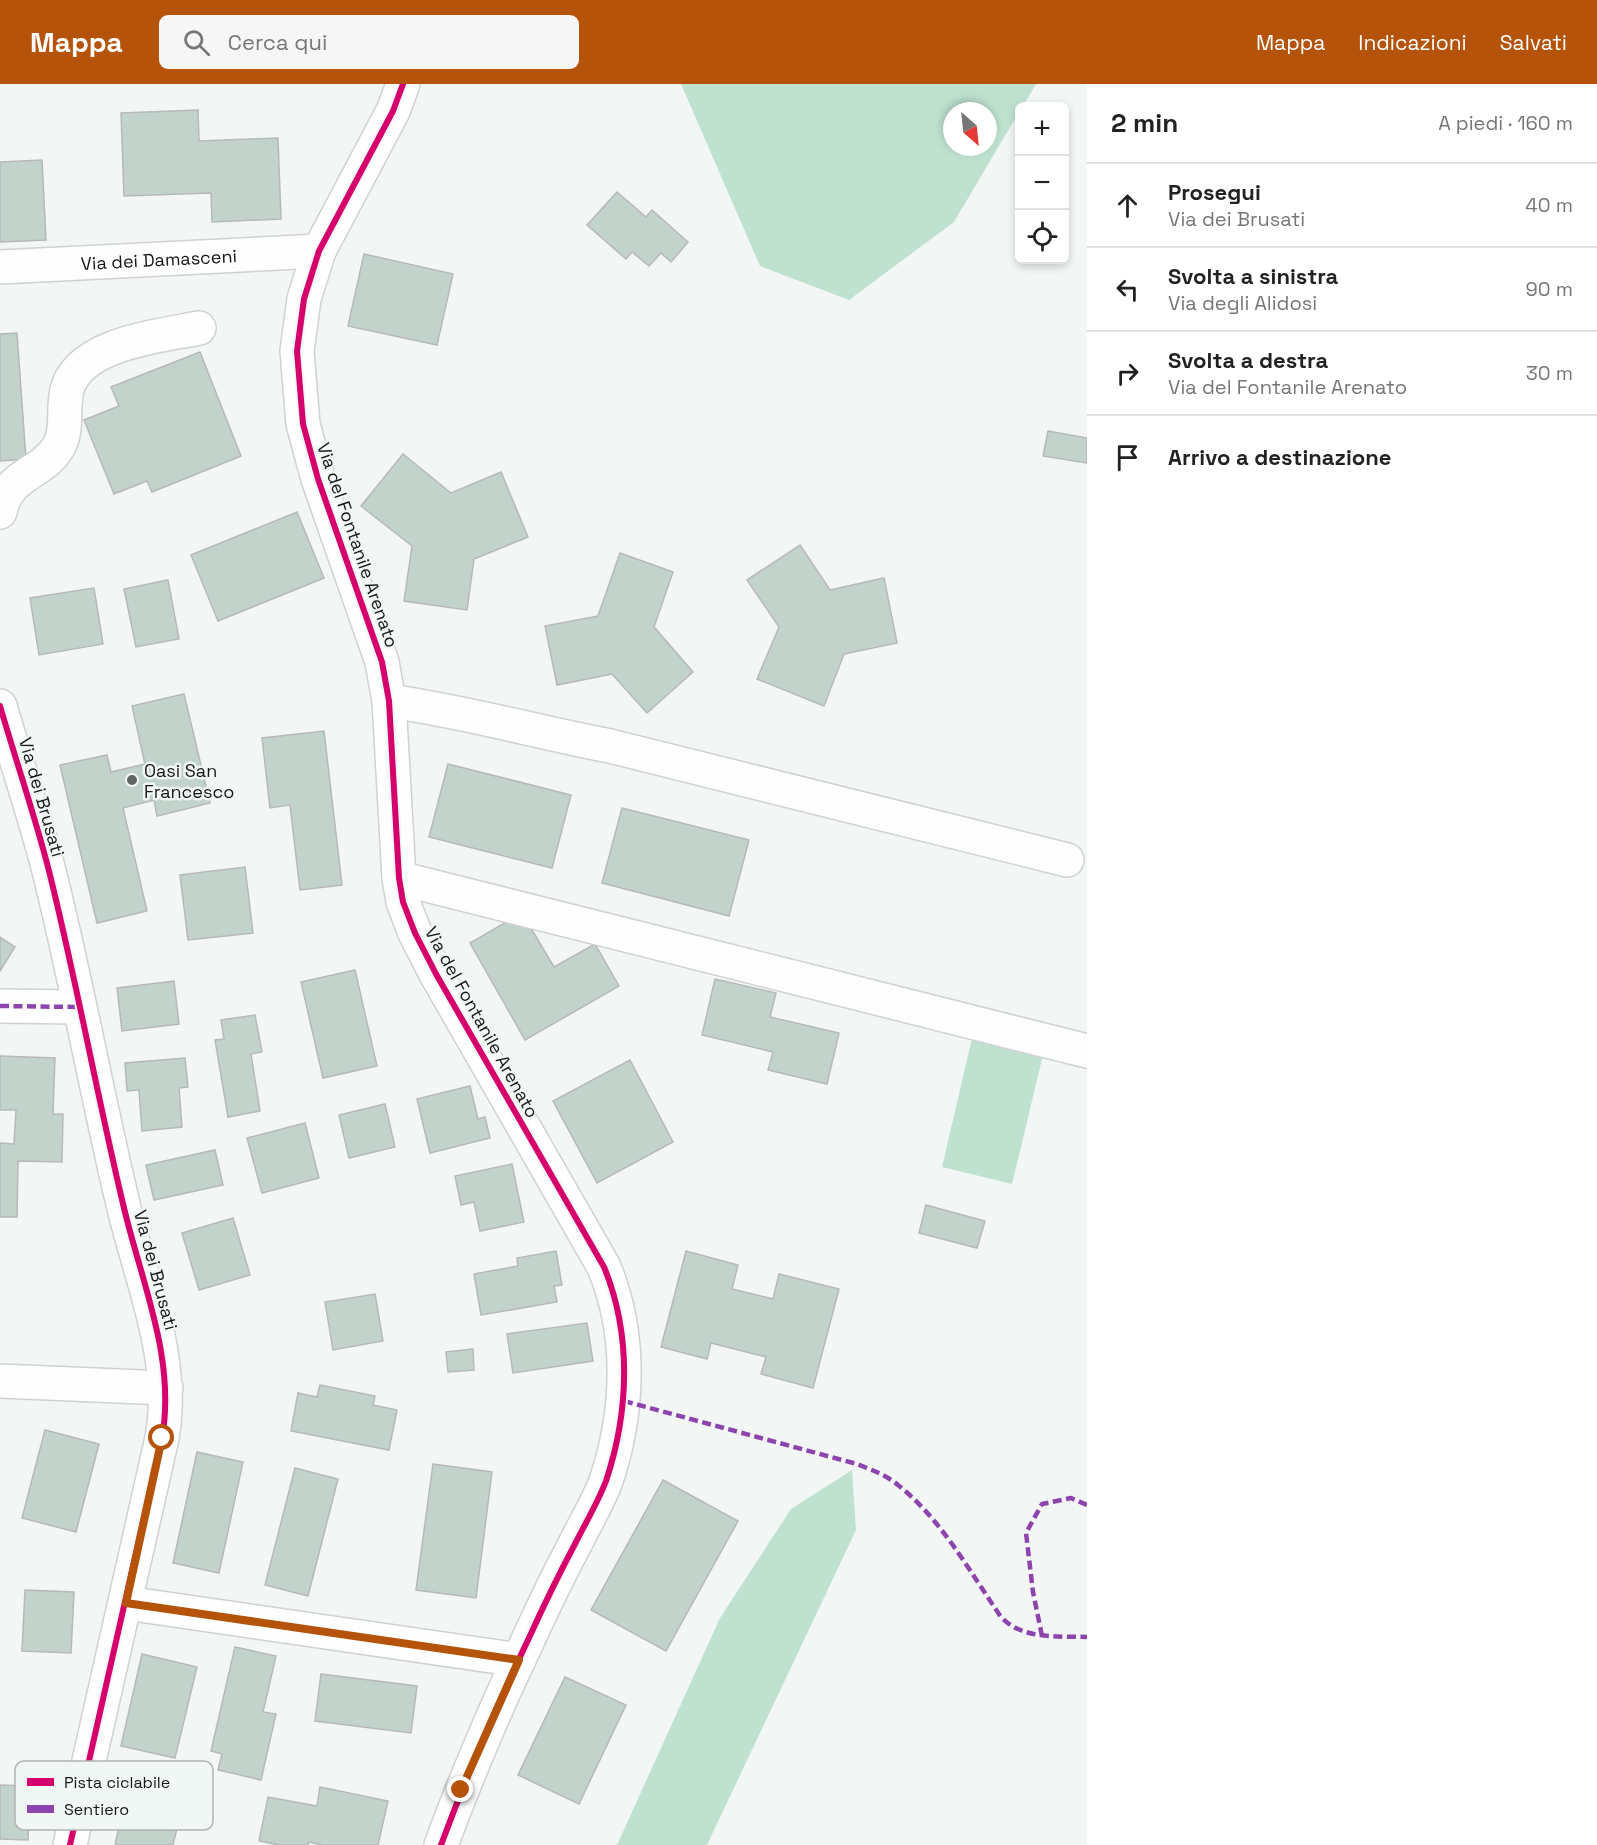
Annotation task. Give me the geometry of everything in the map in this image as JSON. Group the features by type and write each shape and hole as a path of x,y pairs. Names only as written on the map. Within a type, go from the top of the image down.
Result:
{"street":[{"name":"Via del Fontanile Arenato","path":"403,84 393,111 319,250 304,299 297,351 303,424 318,479 376,643 389,701 399,878 406,909 424,952 604,1268 621,1321 624,1378 624,1401 618,1437 605,1482 519,1660 461,1790 441,1845"},
{"name":"Via dei Damasceni","path":"0,267 319,250"},
{"path":"0,512 3,499 15,482 57,450 63,434 67,391 76,372 94,357 112,348 133,341 199,328"},
{"path":"389,701 437,708 537,732 610,746 1066,860"},
{"name":"Via dei Brusati","path":"0,706 48,870 124,1209 162,1351 166,1388 166,1412 162,1438 89,1761"},
{"path":"399,878 1087,1051"},
{"path":"0,1006 79,1007"},
{"path":"0,1381 166,1388"},
{"path":"126,1603 519,1660"},
{"name":"Via dei Brusati","path":"70,1845 73,1830"}],"green space":[{"path":"681,84 1036,84 1025,102 1015,102 1015,119 997,149 997,102 943,102 943,156 993,156 954,222 849,300 760,266"},
{"path":"973,1034 1044,1051 1012,1184 942,1167"},
{"path":"852,1470 856,1530 707,1845 617,1845 720,1618 791,1509"}],"building":[{"path":"198,110 199,141 278,138 281,219 212,222 211,193 124,196 121,113"},
{"path":"42,160 46,240 0,242 0,162"},
{"path":"617,192 646,217 652,210 688,242 671,262 661,253 649,266 632,252 626,259 587,225"},
{"path":"364,254 453,274 437,345 348,326"},
{"path":"17,333 26,459 0,461 0,334"},
{"path":"200,352 241,456 152,492 147,481 114,494 84,420 119,406 111,387"},
{"path":"1048,431 1087,438 1087,463 1043,456"},
{"path":"403,454 451,493 501,472 528,537 474,559 467,610 404,601 412,546 361,506"},
{"path":"297,512 324,578 218,621 191,555"},
{"path":"800,545 830,590 884,578 897,643 844,654 824,706 757,679 779,627 747,580"},
{"path":"620,553 673,572 654,627 693,672 647,713 612,674 557,685 545,626 598,616"},
{"path":"168,580 179,639 136,647 124,589"},
{"path":"94,588 103,644 39,655 30,598"},
{"path":"184,694 210,803 157,816 154,800 123,808 147,911 97,923 60,765 107,755 111,772 145,764 132,706"},
{"path":"324,731 342,885 300,890 290,805 270,808 262,738"},
{"path":"448,764 571,795 552,868 429,837"},
{"path":"622,808 749,840 729,916 602,883"},
{"path":"245,867 253,933 188,940 180,875"},
{"path":"522,913 554,967 595,944 619,986 525,1040 470,943"},
{"path":"0,937 15,947 0,971"},
{"path":"355,970 377,1066 323,1078 301,982"},
{"path":"715,979 776,993 770,1017 839,1033 827,1084 768,1070 773,1052 702,1035"},
{"path":"174,981 179,1024 122,1031 117,988"},
{"path":"255,1015 262,1052 251,1054 260,1111 228,1117 215,1040 224,1039 221,1020"},
{"path":"0,1056 55,1058 53,1114 63,1114 62,1162 18,1161 17,1217 0,1217 0,1143 14,1144 16,1110 0,1110"},
{"path":"185,1058 188,1087 179,1088 182,1127 142,1131 139,1090 127,1091 125,1063"},
{"path":"630,1060 673,1142 597,1183 553,1101"},
{"path":"470,1086 478,1119 485,1117 490,1138 430,1153 417,1099"},
{"path":"385,1104 395,1147 349,1158 339,1115"},
{"path":"305,1123 319,1178 262,1193 247,1138"},
{"path":"215,1150 223,1185 154,1200 146,1165"},
{"path":"512,1164 524,1222 480,1231 474,1202 461,1205 455,1176"},
{"path":"926,1205 985,1221 977,1248 919,1233"},
{"path":"233,1218 250,1275 199,1290 182,1233"},
{"path":"556,1251 562,1285 554,1286 557,1302 481,1315 474,1274 518,1266 517,1258"},
{"path":"686,1251 738,1265 732,1289 773,1299 779,1274 839,1289 813,1388 761,1374 766,1357 711,1343 707,1359 661,1347"},
{"path":"375,1294 383,1341 333,1350 325,1302"},
{"path":"587,1323 593,1361 513,1373 507,1334"},
{"path":"473,1349 474,1370 448,1372 446,1352"},
{"path":"320,1385 375,1396 373,1405 397,1410 389,1450 291,1431 298,1393 317,1397"},
{"path":"45,1430 99,1444 76,1532 22,1518"},
{"path":"197,1452 243,1462 219,1573 173,1563"},
{"path":"433,1464 492,1472 476,1598 416,1590"},
{"path":"295,1468 338,1479 308,1596 265,1585"},
{"path":"663,1480 738,1521 666,1651 591,1610"},
{"path":"25,1590 74,1592 71,1653 22,1651"},
{"path":"235,1647 276,1656 263,1712 276,1714 261,1780 218,1770 222,1754 211,1751"},
{"path":"142,1654 197,1667 175,1758 121,1746"},
{"path":"321,1674 417,1686 411,1733 315,1721"},
{"path":"565,1677 626,1705 579,1804 518,1775"},
{"path":"0,1785 15,1786 15,1830 28,1830 28,1840 0,1839"},
{"path":"320,1787 388,1801 378,1845 322,1845 309,1842 308,1845 279,1845 259,1841 268,1797 317,1806"},
{"path":"118,1830 177,1830 173,1845 115,1845"}],"marked path":[{"path":"0,1006 79,1007"},
{"path":"624,1401 857,1464 884,1476 914,1499 942,1530 1001,1617 1020,1630 1030,1633 1087,1637"},
{"path":"1042,1636 1033,1592 1026,1533 1042,1504 1071,1498 1087,1505"}],"cycle path":[{"path":"403,84 393,111 319,251 304,299 297,351 303,424 318,479 382,662 389,701 399,878 403,902 415,933 436,974 604,1267 619,1319 624,1374 619,1428 606,1481 505,1690 441,1845"},
{"path":"0,706 49,871 124,1208 155,1322 164,1379 165,1409 162,1438 89,1761"},
{"path":"70,1845 73,1830"}],"place":[{"name":"Oasi San Francesco","path":"132,780"}],"route":[{"path":"162,1438 126,1603 519,1660 461,1790"}]}
